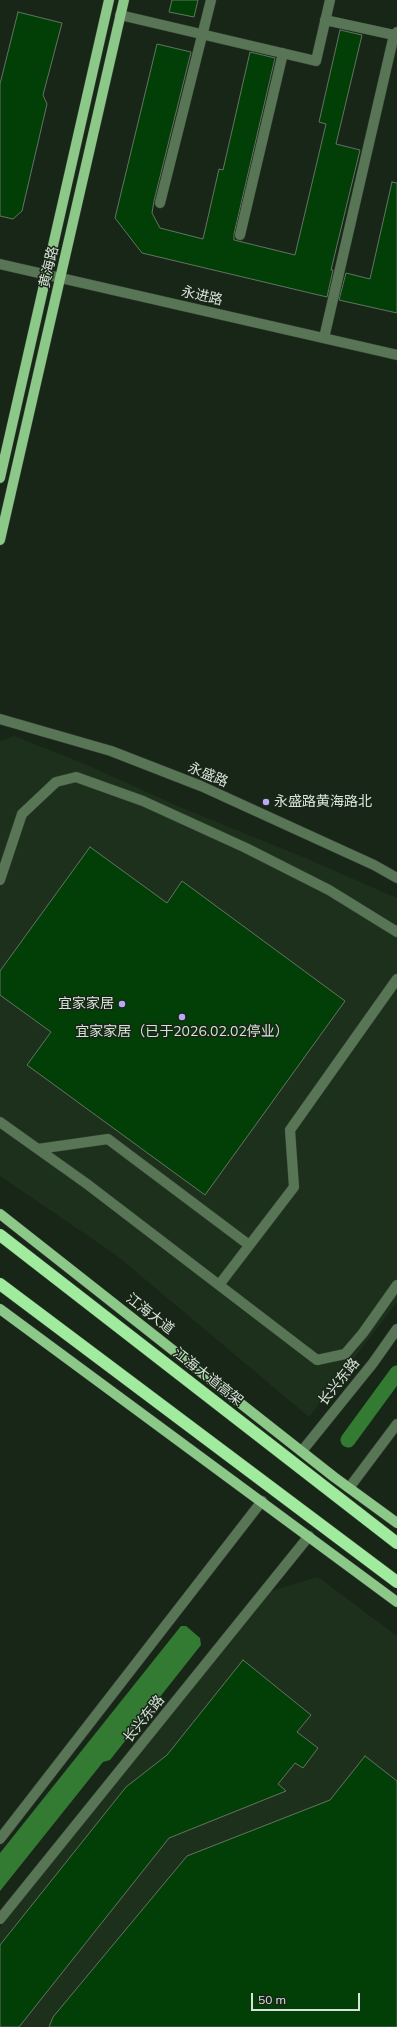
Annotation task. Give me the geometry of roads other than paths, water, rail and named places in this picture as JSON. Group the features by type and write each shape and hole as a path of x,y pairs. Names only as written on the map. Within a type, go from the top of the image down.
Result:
{"highway":[{"name":"江海大道高架","path":"0,1235 397,1543"},
{"path":"0,1284 397,1582"}],"main road":[{"name":"黄海路","path":"0,478 48,275 109,0"},
{"name":"黄海路","path":"0,540 124,0"},
{"name":"江海大道","path":"0,1214 349,1488 397,1523"},
{"path":"0,1308 397,1602"}],"street":[{"path":"160,203 211,0"},
{"path":"120,15 316,61 330,0"},
{"path":"324,338 395,34 326,20"},
{"path":"240,235 283,53"},
{"name":"永进路","path":"0,264 397,355"},
{"name":"永盛路","path":"0,719 111,751 202,786 374,865 397,878"},
{"path":"0,880 22,814 56,782 76,777 143,801 246,848 329,890 397,932"},
{"path":"219,1285 248,1245 294,1187 290,1130 397,979"},
{"path":"0,1122 38,1149 317,1360 345,1354 363,1333 397,1285"},
{"path":"38,1149 108,1139 248,1245"},
{"name":"长兴东路","path":"302,1451 373,1363 397,1329"},
{"path":"349,1488 397,1424"},
{"path":"0,1839 262,1501"},
{"name":"长兴东路","path":"0,1919 309,1536"}],"waterway":[{"path":"348,1440 397,1373"}],"place":[{"name":"永盛路黄海路北","path":"266,802"},
{"name":"宜家家居","path":"122,1004"},
{"name":"宜家家居（已于2026.02.02停业）","path":"182,1017"}]}
